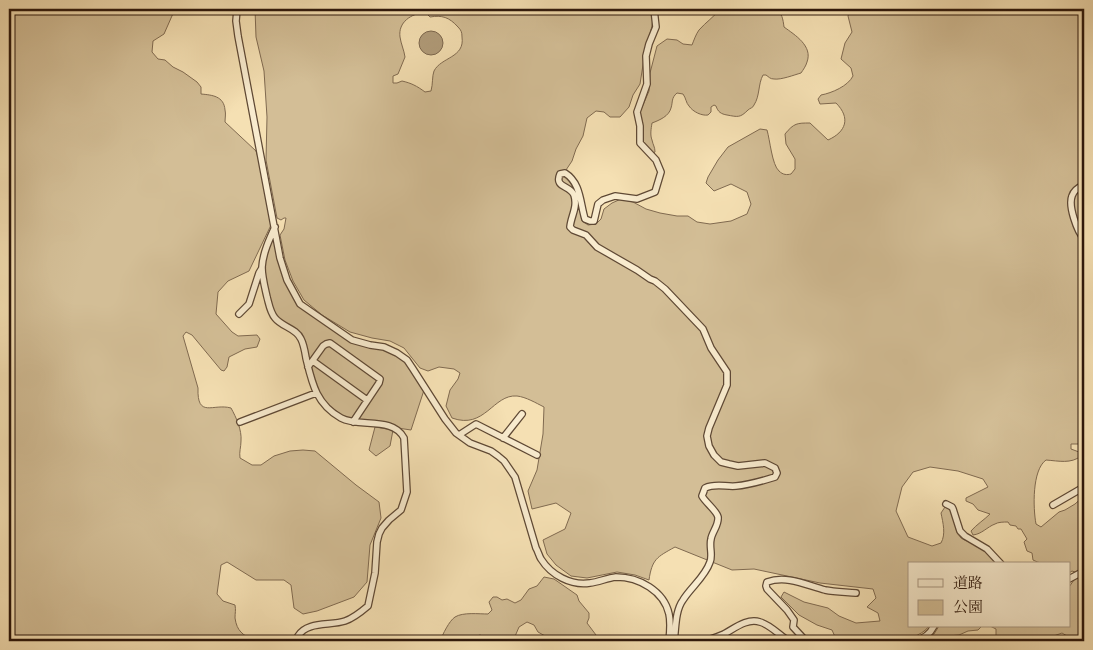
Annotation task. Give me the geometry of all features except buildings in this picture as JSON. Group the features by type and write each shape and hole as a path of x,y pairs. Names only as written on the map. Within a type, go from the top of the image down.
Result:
{"street":[{"path":"237,9 238,36 280,258 287,280 300,304 352,340 370,345 384,346 407,360 456,433 470,443 491,451 504,461 511,470 515,477 538,553 548,566 563,579 574,583 592,583 614,578 626,578 636,580 654,590 666,604 669,613 670,641"},
{"path":"654,9 656,27 646,56 647,84 637,112 640,126 640,143 656,160 661,172 657,189 653,194 637,199 615,196 604,200 598,204 594,221 590,221 585,219 581,198 575,185 567,174 560,174 559,181 562,186 571,190 575,202 570,227 586,236 597,247 655,281 703,329 711,348 727,372 727,385 707,436 709,446 714,455 721,462 738,466 765,463 775,468 777,473 775,477 738,486 708,486 702,492 704,501 718,519 711,538 711,560 698,582 680,604 674,641"},
{"path":"1084,185 1075,191 1071,197 1078,230 1084,239"},
{"path":"239,314 249,304 262,268 269,240 275,228"},
{"path":"262,268 270,308 276,319 298,334 303,344 316,392 330,409 342,418 353,422 393,427 404,438 407,492 401,510 382,528 379,534 375,573 368,606 344,621 301,630 298,636 299,641"},
{"path":"308,366 326,344 331,344 380,379 353,422"},
{"path":"313,361 367,400"},
{"path":"240,422 316,392"},
{"path":"503,438 522,414"},
{"path":"459,435 476,424 537,455"},
{"path":"1053,505 1084,487"},
{"path":"946,504 954,509 960,531 987,549 999,562"},
{"path":"1070,578 1084,571"},
{"path":"806,641 793,627 794,620 787,610 767,589 767,582 772,580 797,581 827,590 856,593"},
{"path":"702,641 712,639 737,626 752,622 765,624 789,641"},
{"path":"914,641 920,640 933,628"},
{"path":"627,641 649,641"}],"green space":[{"path":"9,9 175,9 164,34 153,41 152,52 158,59 165,60 197,82 201,87 201,94 220,99 224,105 225,122 256,151 261,167 271,225 249,271 228,281 218,292 216,314 238,336 257,335 260,339 257,347 245,349 229,357 224,371 221,370 192,335 186,332 183,336 198,388 198,398 203,407 231,408 241,432 240,458 252,465 261,465 274,456 290,451 315,451 379,502 381,518 370,545 367,582 354,597 317,611 303,614 294,608 291,585 284,580 256,580 227,562 221,565 217,594 223,601 235,605 237,627 253,641 9,641"},
{"path":"255,9 651,9 653,17 652,26 645,52 640,84 633,95 629,107 620,117 610,117 604,112 596,111 587,118 583,136 566,170 567,178 578,200 582,221 588,225 596,224 601,219 604,209 621,199 660,213 688,216 697,222 710,224 731,221 747,214 751,204 747,192 731,184 714,191 706,183 718,160 728,147 760,129 767,130 777,168 782,173 791,174 795,169 795,159 786,144 785,134 793,126 810,123 828,140 842,129 845,119 841,109 836,103 820,104 818,99 821,95 844,86 853,76 851,68 841,59 845,43 852,32 848,16 850,9 1081,9 1084,12 1084,444 1071,444 1071,449 1079,452 1081,456 1077,459 1065,461 1046,460 1041,465 1036,480 1034,509 1036,524 1041,527 1059,512 1075,504 1084,496 1084,641 1068,641 1067,636 1062,633 1040,641 996,641 996,629 994,628 1070,628 1070,586 1074,580 1075,572 1070,572 1070,562 1037,562 1033,560 1032,553 1027,551 1024,542 1027,539 1021,529 1010,525 1008,522 996,523 973,535 971,531 990,514 978,510 973,504 966,501 966,498 988,487 983,479 958,471 930,467 913,472 902,487 896,511 908,537 932,546 941,543 944,532 941,513 945,507 951,512 956,530 961,538 982,549 995,562 908,562 908,628 927,628 922,633 912,637 874,642 840,641 836,639 832,630 817,625 799,615 781,597 784,592 804,602 828,608 839,616 856,623 880,621 878,613 867,607 876,598 873,589 820,583 754,569 732,570 675,547 656,559 649,580 617,572 587,578 571,576 556,565 547,554 543,540 565,529 571,513 556,503 532,509 528,491 537,470 543,434 544,407 531,400 517,396 501,400 481,416 473,419 452,418 446,406 450,390 460,373 454,369 439,367 428,371 420,368 404,348 390,341 350,332 322,315 304,300 293,281 285,260 280,235 284,229 286,218 281,220 277,218 266,160 267,117 264,71 256,37","holes":["425,12 430,17 438,16 452,21 459,28 462,35 460,49 437,66 433,75 431,91 425,92 414,85 402,81 393,83 393,76 398,74 405,57 400,37 403,23 410,17 420,13"]},
{"path":"720,9 776,9 782,16 784,27 798,37 805,46 808,56 806,65 801,73 784,78 773,79 763,75 754,106 739,116 721,113 714,105 711,107 711,112 708,115 700,114 691,108 683,94 677,93 673,98 668,113 652,123 651,136 655,152 652,154 642,142 640,112 649,91 650,73 657,46 667,39 692,45 699,30"},
{"path":"274,231 294,295 311,315 336,330 370,345 391,350 407,360 425,387 411,430 346,418 327,404 316,389 300,333 278,320 270,305 264,266"},
{"path":"375,427 393,430 390,446 376,456 369,450"},
{"path":"544,577 554,579 577,595 579,601 589,613 587,623 596,635 595,641 554,641 538,632 534,625 527,622 519,627 513,641 489,641 488,638 480,635 463,641 440,641 448,625 458,615 488,614 492,610 489,602 493,597 502,600 507,599 515,603 521,600 529,589 537,586"},
{"path":"938,628 980,628 959,635 948,636 938,641 928,641 929,636 934,634"}],"shaded area":[{"path":"431,31 439,35 443,43 439,51 431,55 423,51 419,43 423,35"}]}
